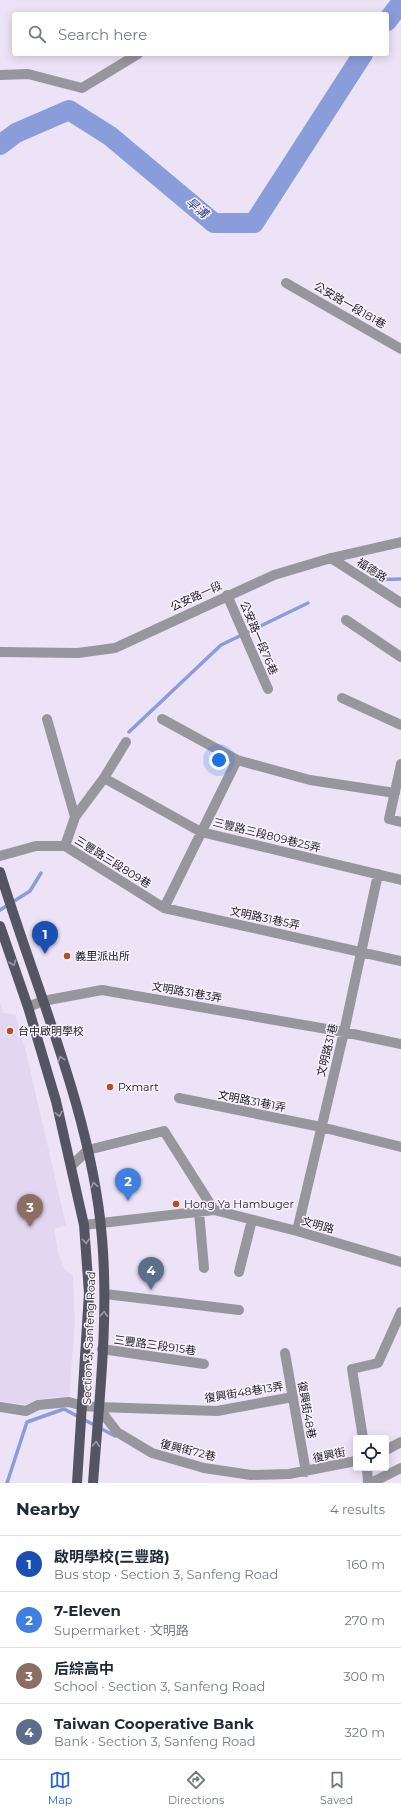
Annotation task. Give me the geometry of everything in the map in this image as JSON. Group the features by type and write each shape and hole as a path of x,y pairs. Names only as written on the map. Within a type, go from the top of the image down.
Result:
{"main road":[{"name":"Section 3, Sanfeng Road","path":"0,872 3,890 43,1002 72,1091 88,1150 101,1223 105,1294 92,1483"},
{"name":"Section 3, Sanfeng Road","path":"0,926 28,1007 56,1101 84,1225 89,1293 77,1483"}],"street":[{"path":"0,74 28,74 82,88 135,56"},
{"name":"公安路一段181巷","path":"286,283 401,349"},
{"name":"公安路一段","path":"0,652 78,653 115,648 227,595 274,575 330,558 401,542"},
{"name":"福德路","path":"330,558 400,601"},
{"name":"公安路一段76巷","path":"227,595 268,690"},
{"path":"346,620 401,657"},
{"path":"342,698 401,725"},
{"path":"162,718 237,760 310,780 395,793"},
{"path":"47,719 76,818"},
{"path":"65,846 76,818 104,778 126,742"},
{"name":"三豐路三段809巷25弄","path":"164,908 237,760"},
{"path":"401,764 389,819 401,822"},
{"path":"104,778 201,832"},
{"name":"三豐路三段809巷25弄","path":"201,832 401,880"},
{"name":"三豐路三段809巷","path":"0,856 36,846 65,846 164,908"},
{"name":"文明路31巷","path":"297,1231 320,1127 344,1032 378,874"},
{"name":"文明路31巷5弄","path":"164,908 401,961"},
{"name":"文明路31巷3弄","path":"28,1007 43,1002 102,990 344,1032 401,1044"},
{"name":"文明路31巷1弄","path":"179,1098 320,1127 401,1147"},
{"path":"71,1166 88,1150 164,1131 214,1210"},
{"name":"文明路","path":"84,1225 214,1210 297,1231 401,1262"},
{"path":"199,1212 204,1268"},
{"path":"239,1272 252,1220"},
{"path":"105,1294 239,1310"},
{"path":"363,1435 352,1369 378,1363 401,1312"},
{"name":"三豐路三段915巷","path":"102,1349 204,1364"},
{"name":"復興街48巷","path":"285,1353 306,1472"},
{"name":"復興街48巷13弄","path":"98,1408 217,1411 293,1397"},
{"path":"0,1407 26,1411 38,1405 53,1402 69,1402 98,1408"},
{"name":"復興街72巷","path":"98,1408 117,1432 152,1453 204,1468 251,1475 288,1479 306,1472"},
{"path":"389,1448 401,1442"},
{"name":"復興街","path":"306,1472 353,1462"},
{"path":"368,1471 370,1483 401,1468"}],"shaded area":[{"path":"0,1003 3,1013 15,1014 25,1048 66,1225 54,1229 58,1252 65,1270 73,1276 75,1322 69,1398 53,1397 36,1400 25,1405 0,1401"}],"waterway":[{"name":"旱溝","path":"389,18 401,3"},
{"name":"旱溝","path":"0,145 16,133 69,110 110,136 214,223 254,223 362,56"},
{"path":"369,580 401,579"},
{"path":"129,732 221,645 308,603"},
{"path":"0,910 30,891 41,873"},
{"path":"7,1483 27,1422 64,1409 115,1436"}],"place":[{"name":"啟明學校(三豐路)","path":"45,954"},
{"name":"義里派出所","path":"67,956"},
{"name":"台中啟明學校","path":"10,1031"},
{"name":"Pxmart","path":"110,1087"},
{"name":"7-Eleven","path":"128,1201"},
{"name":"Hong Ya Hambuger","path":"176,1204"},
{"name":"后綜高中","path":"30,1227"},
{"name":"Taiwan Cooperative Bank","path":"151,1290"}]}
